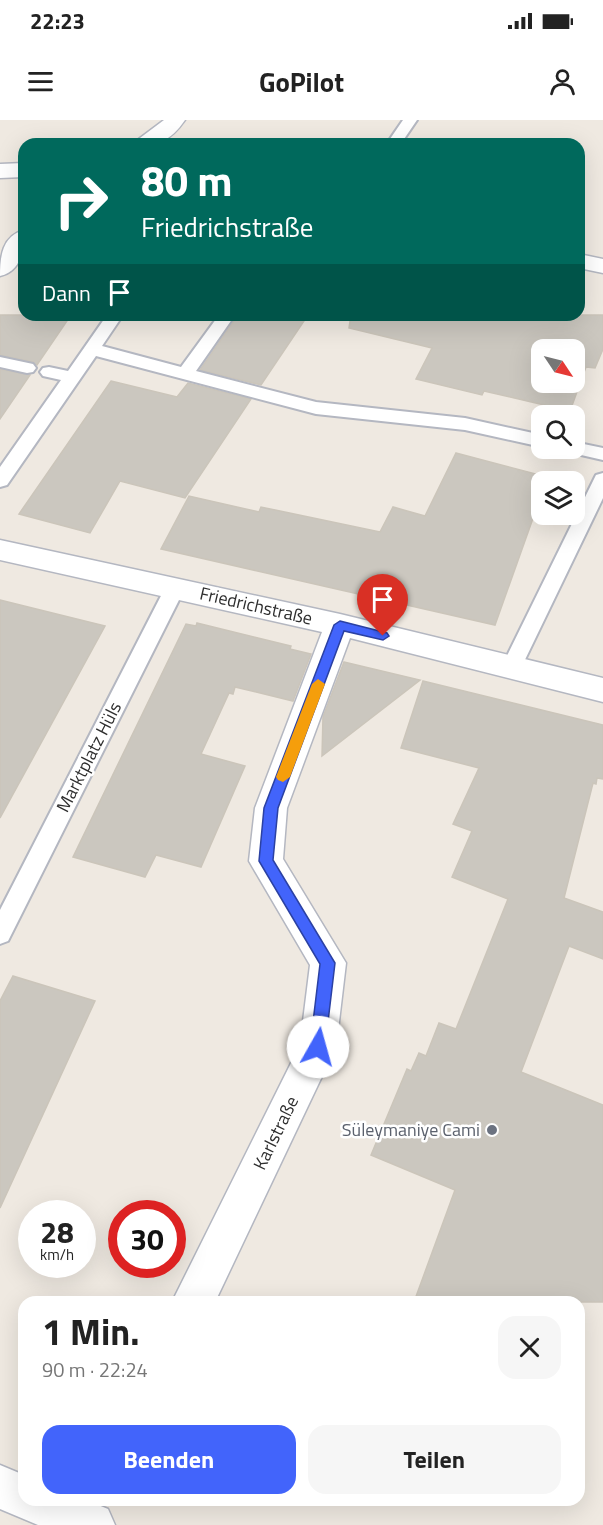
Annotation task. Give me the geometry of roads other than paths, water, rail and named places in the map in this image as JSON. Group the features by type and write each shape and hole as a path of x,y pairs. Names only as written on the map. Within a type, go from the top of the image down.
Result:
{"street":[{"path":"153,138 167,130 175,120"},
{"path":"0,171 18,170"},
{"path":"0,269 18,245"},
{"path":"585,262 603,266"},
{"name":"Friedrichstraße","path":"0,550 340,625 603,690"},
{"name":"Karlstraße","path":"196,1296 318,1047 328,963 266,861 271,808 340,625"},
{"path":"0,1487 18,1494"},
{"path":"50,1506 89,1518"}],"lane":[{"path":"399,138 410,120"},
{"path":"0,481 111,321"},
{"path":"186,373 223,321"},
{"path":"91,349 316,408 465,424 531,439"},
{"path":"0,362 27,368"},
{"path":"49,372 71,377"},
{"path":"585,450 603,454"},
{"path":"511,668 603,479"},
{"name":"Marktplatz Hüls","path":"1,929 175,588"}],"place":[{"name":"Süleymaniye Cami","path":"492,1130"}]}
